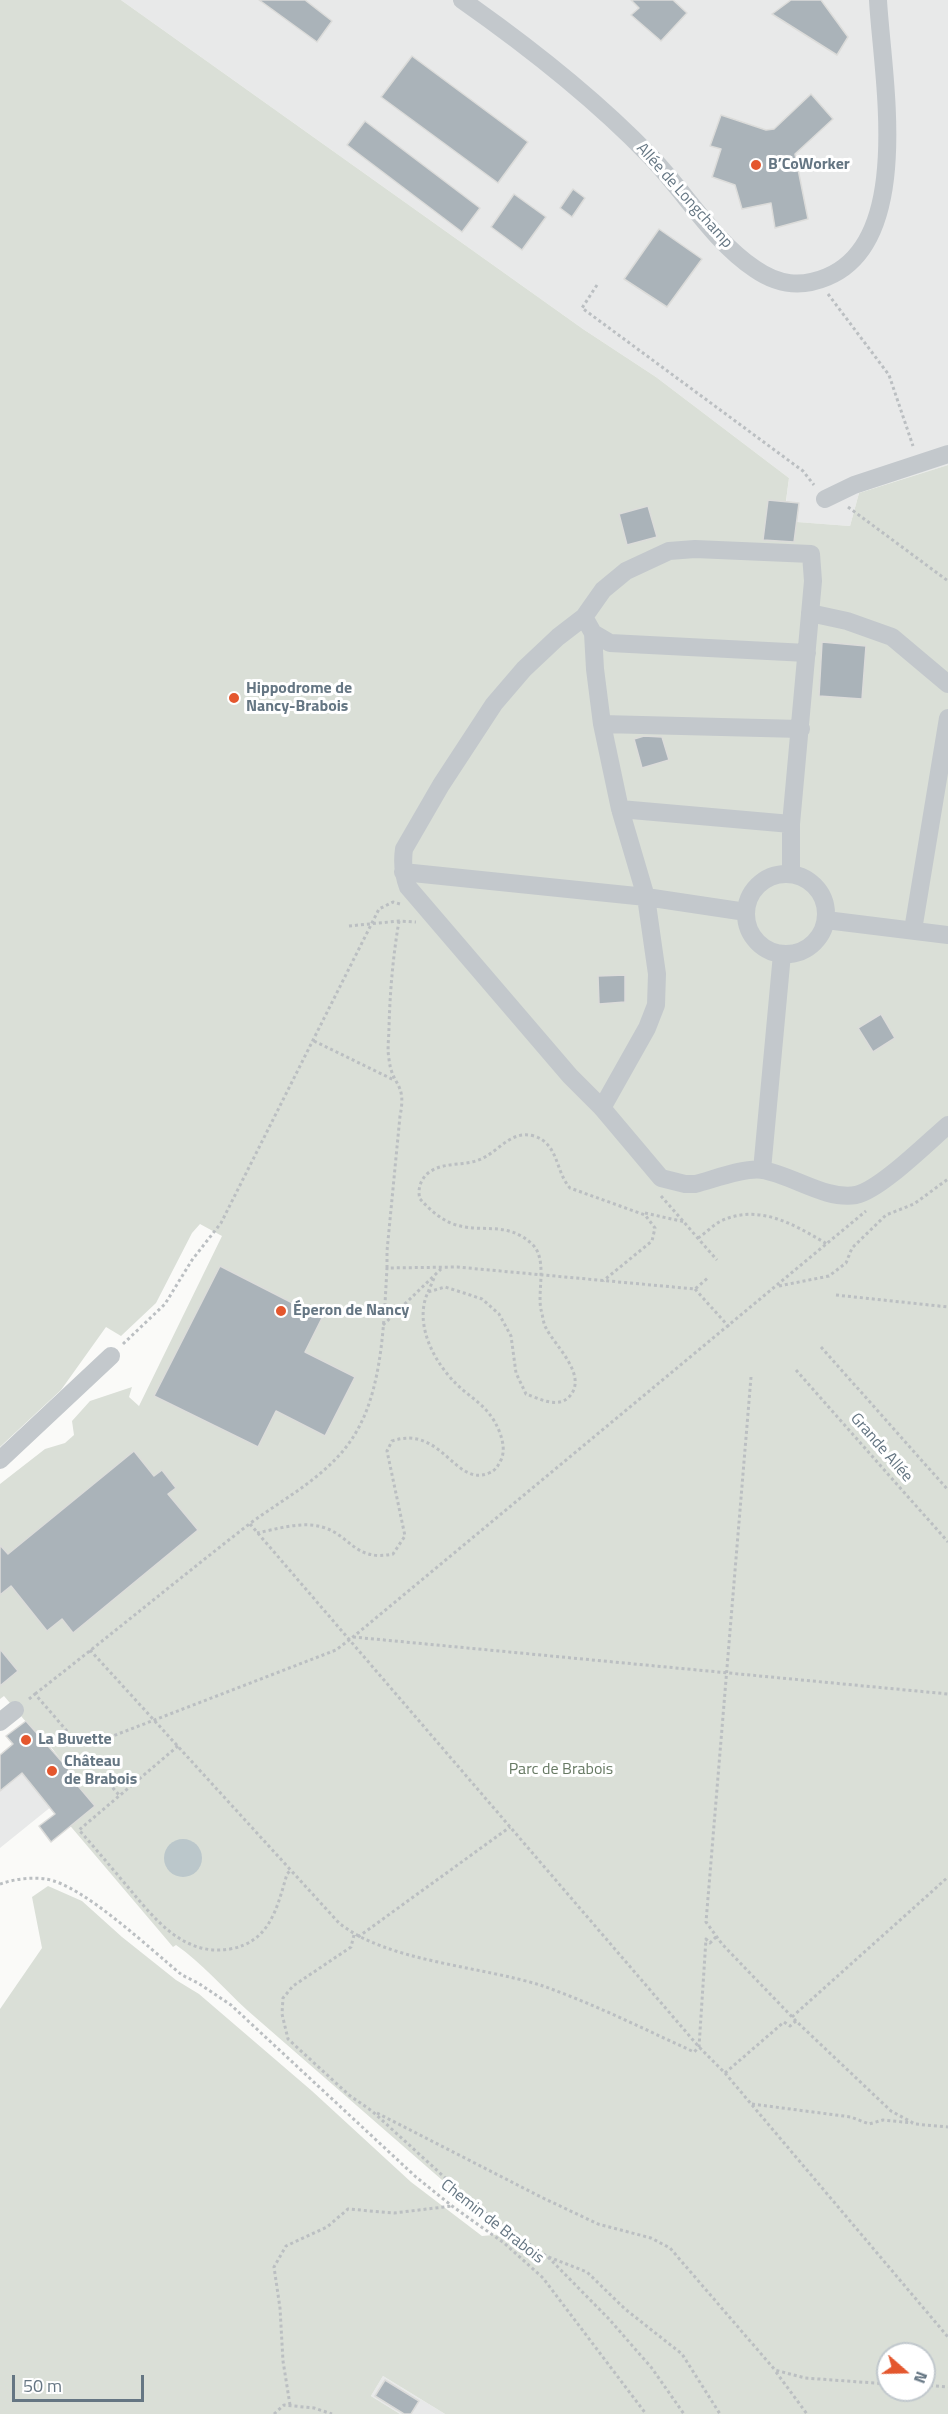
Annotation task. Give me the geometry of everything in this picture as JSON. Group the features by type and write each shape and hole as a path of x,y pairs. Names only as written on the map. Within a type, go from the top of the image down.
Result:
{"street":[{"name":"Allée de Longchamp","path":"462,0 524,44 590,98 652,157 712,229 740,257 764,274 786,284 800,284 834,274 855,257 872,232 882,198 888,136 878,0"},
{"path":"825,499 854,485 948,454"},
{"path":"602,1108 647,1028 656,1005 657,974 646,897 620,809 602,724 589,625 603,590 626,571 669,551 694,549 811,554 813,581 791,824 791,874"},
{"path":"810,613 847,621 892,637 948,684"},
{"path":"589,625 610,642 807,653"},
{"path":"589,625 558,637 524,669 494,704 441,785 404,849 403,872 408,887 661,1178 685,1185 755,1169 829,1192 856,1195 878,1184 948,1125"},
{"path":"913,930 948,718"},
{"path":"602,724 801,729"},
{"path":"620,809 791,824"},
{"path":"403,872 646,897 746,912"},
{"path":"791,874 811,882 818,890 823,899 826,920 815,942 800,951 782,954 770,951 755,940 747,924 746,912 750,896 760,883 775,875 791,874"},
{"path":"826,920 948,935"},
{"path":"762,1170 782,954"},
{"path":"0,1460 111,1356"},
{"path":"0,1722 15,1710"}],"path":[{"path":"819,280 889,375 919,464"},
{"path":"597,285 582,308 803,471"},
{"path":"825,499 849,507 948,581"},
{"path":"111,1356 165,1305 192,1260 220,1223 379,909 393,902 405,904"},
{"path":"349,926 399,921 420,922 413,913"},
{"path":"15,1710 250,1524 327,1469 341,1456 352,1440 372,1398 383,1325 387,1251 403,1099 402,1090 396,1081 389,1060 393,956 399,921"},
{"path":"313,1040 396,1081"},
{"path":"428,1292 445,1287 482,1299 499,1314 511,1336 516,1373 526,1394 551,1403 566,1400 572,1394 575,1384 569,1363 545,1327 539,1302 538,1253 533,1245 517,1233 501,1228 454,1224 428,1207 420,1199 418,1193 424,1178 430,1171 441,1167 472,1163 485,1157 508,1140 525,1135 548,1144 570,1188 645,1215 655,1228 652,1241 603,1281"},
{"path":"776,1287 829,1276 846,1263 852,1248 886,1215 914,1204 948,1179"},
{"path":"661,1196 717,1260"},
{"path":"35,1694 73,1738 105,1739 336,1650 870,1208"},
{"path":"637,1212 685,1222"},
{"path":"699,1238 721,1221 744,1214 790,1222 827,1244"},
{"path":"387,1268 442,1267 695,1288 709,1277"},
{"path":"383,1325 442,1267"},
{"path":"257,1533 309,1525 324,1527 354,1548 371,1556 393,1554 405,1536 387,1451 392,1441 412,1436 424,1439 438,1447 456,1466 476,1475 488,1474 497,1468 504,1453 495,1420 480,1402 449,1377 424,1331 422,1312 435,1274"},
{"path":"695,1288 729,1327"},
{"path":"836,1295 948,1307"},
{"name":"Grande Allée","path":"821,1347 948,1490"},
{"name":"Grande Allée","path":"796,1370 948,1542"},
{"path":"751,1377 706,1922 796,2021 891,2111 915,2124"},
{"path":"250,1524 352,1639 699,2047 725,2073 948,2337"},
{"path":"352,1639 948,1694"},
{"path":"90,1650 339,1923 356,1936 380,1946 543,1986 694,2052 699,2047 706,1938 710,1943 717,1936"},
{"path":"178,1746 79,1830 160,1924 191,1945 214,1950 250,1943 262,1935 276,1912 287,1874 291,1870"},
{"path":"101,1774 119,1796"},
{"path":"510,1827 356,1936 351,1947 293,1986 283,1998 282,2014 288,2039 349,2095 372,2111 476,2206 546,2256 608,2318 651,2367 684,2414"},
{"path":"792,2017 948,1877"},
{"name":"Chemin de Brabois","path":"0,1884 12,1880 46,1879 75,1890 182,1974 231,2006 302,2069 416,2177 504,2243 543,2278 646,2414"},
{"path":"725,2073 784,2022 790,2026 796,2021"},
{"path":"750,2104 851,2117 869,2124 883,2120 948,2127"},
{"path":"372,2111 598,2224 651,2238 670,2248 775,2370 807,2414"},
{"path":"290,2405 283,2361 280,2308 274,2267 286,2246 327,2227 348,2209 394,2213 452,2206"},
{"path":"546,2256 586,2272 625,2309 682,2354 720,2414"},
{"path":"775,2370 805,2379 876,2383"},
{"path":"274,2414 284,2405 314,2408 332,2414"}],"shaded area":[{"path":"121,0 948,0 948,465 859,493 850,526 796,522 786,502 789,478 656,377 583,329"},
{"path":"26,1721 71,1772 69,1774 95,1806 52,1806 0,1848 0,1755 12,1744 6,1736"},
{"path":"183,1839 190,1840 196,1845 201,1851 201,1865 196,1871 190,1876 183,1877 176,1876 170,1871 165,1865 164,1858 165,1851 170,1845 176,1840"},
{"path":"383,2376 445,2414 400,2414 371,2396"}],"green space":[{"name":"Parc de Brabois","path":"0,0 121,0 583,329 656,377 789,478 786,501 799,503 797,522 850,526 859,493 948,465 948,2414 445,2414 383,2376 371,2396 400,2414 0,2414 0,2009 42,1948 32,1897 48,1886 82,1901 122,1937 176,1980 199,1994 312,2091 411,2182 482,2236 504,2234 247,2010 195,1960 176,1945 173,1947 61,1815 95,1806 68,1774 70,1772 51,1747 49,1749 4,1696 0,1699 0,1484 45,1449 65,1443 74,1435 72,1421 90,1401 132,1387 129,1397 139,1406 222,1236 200,1224 192,1233 156,1303 121,1336 106,1327 61,1390 0,1447"}],"building":[{"path":"259,0 305,0 332,21 317,42"},
{"path":"631,0 673,0 687,13 661,41 631,15 639,8"},
{"path":"791,0 821,0 848,37 837,55 772,14"},
{"path":"412,56 528,142 498,183 381,97"},
{"name":"B’CoWorker","path":"811,94 833,119 795,154 808,219 775,228 771,203 742,209 735,185 712,177 721,149 710,146 721,115 766,130 774,129"},
{"path":"365,121 480,208 462,232 347,145"},
{"path":"573,189 585,198 572,217 560,208"},
{"path":"514,194 546,217 522,250 491,227"},
{"path":"659,229 702,259 667,307 624,279"},
{"path":"768,500 799,503 794,542 763,540"},
{"path":"648,506 657,537 627,545 619,514"},
{"path":"822,642 866,646 862,699 819,696"},
{"path":"644,736 662,737 669,760 642,768 634,739"},
{"path":"625,975 625,1002 599,1004 598,976"},
{"path":"881,1014 895,1038 873,1052 858,1028"},
{"path":"220,1266 322,1318 305,1352 355,1377 325,1436 276,1411 258,1447 154,1396"},
{"path":"134,1451 154,1476 162,1470 176,1488 168,1494 198,1530 73,1633 62,1619 47,1631 11,1586 0,1595 0,1545 8,1554"},
{"path":"0,1649 18,1671 0,1686"},
{"name":"Château de Brabois","path":"26,1721 71,1772 68,1774 95,1806 51,1842 39,1826 55,1814 22,1773 0,1791 0,1755 13,1744 6,1736"},
{"path":"385,2380 419,2401 411,2414 404,2414 375,2396"}],"place":[{"name":"B’CoWorker","path":"756,165"},
{"name":"Hippodrome de Nancy-Brabois","path":"234,698"},
{"name":"Éperon de Nancy","path":"281,1311"},
{"name":"La Buvette","path":"26,1740"},
{"name":"Château de Brabois","path":"52,1771"}]}
